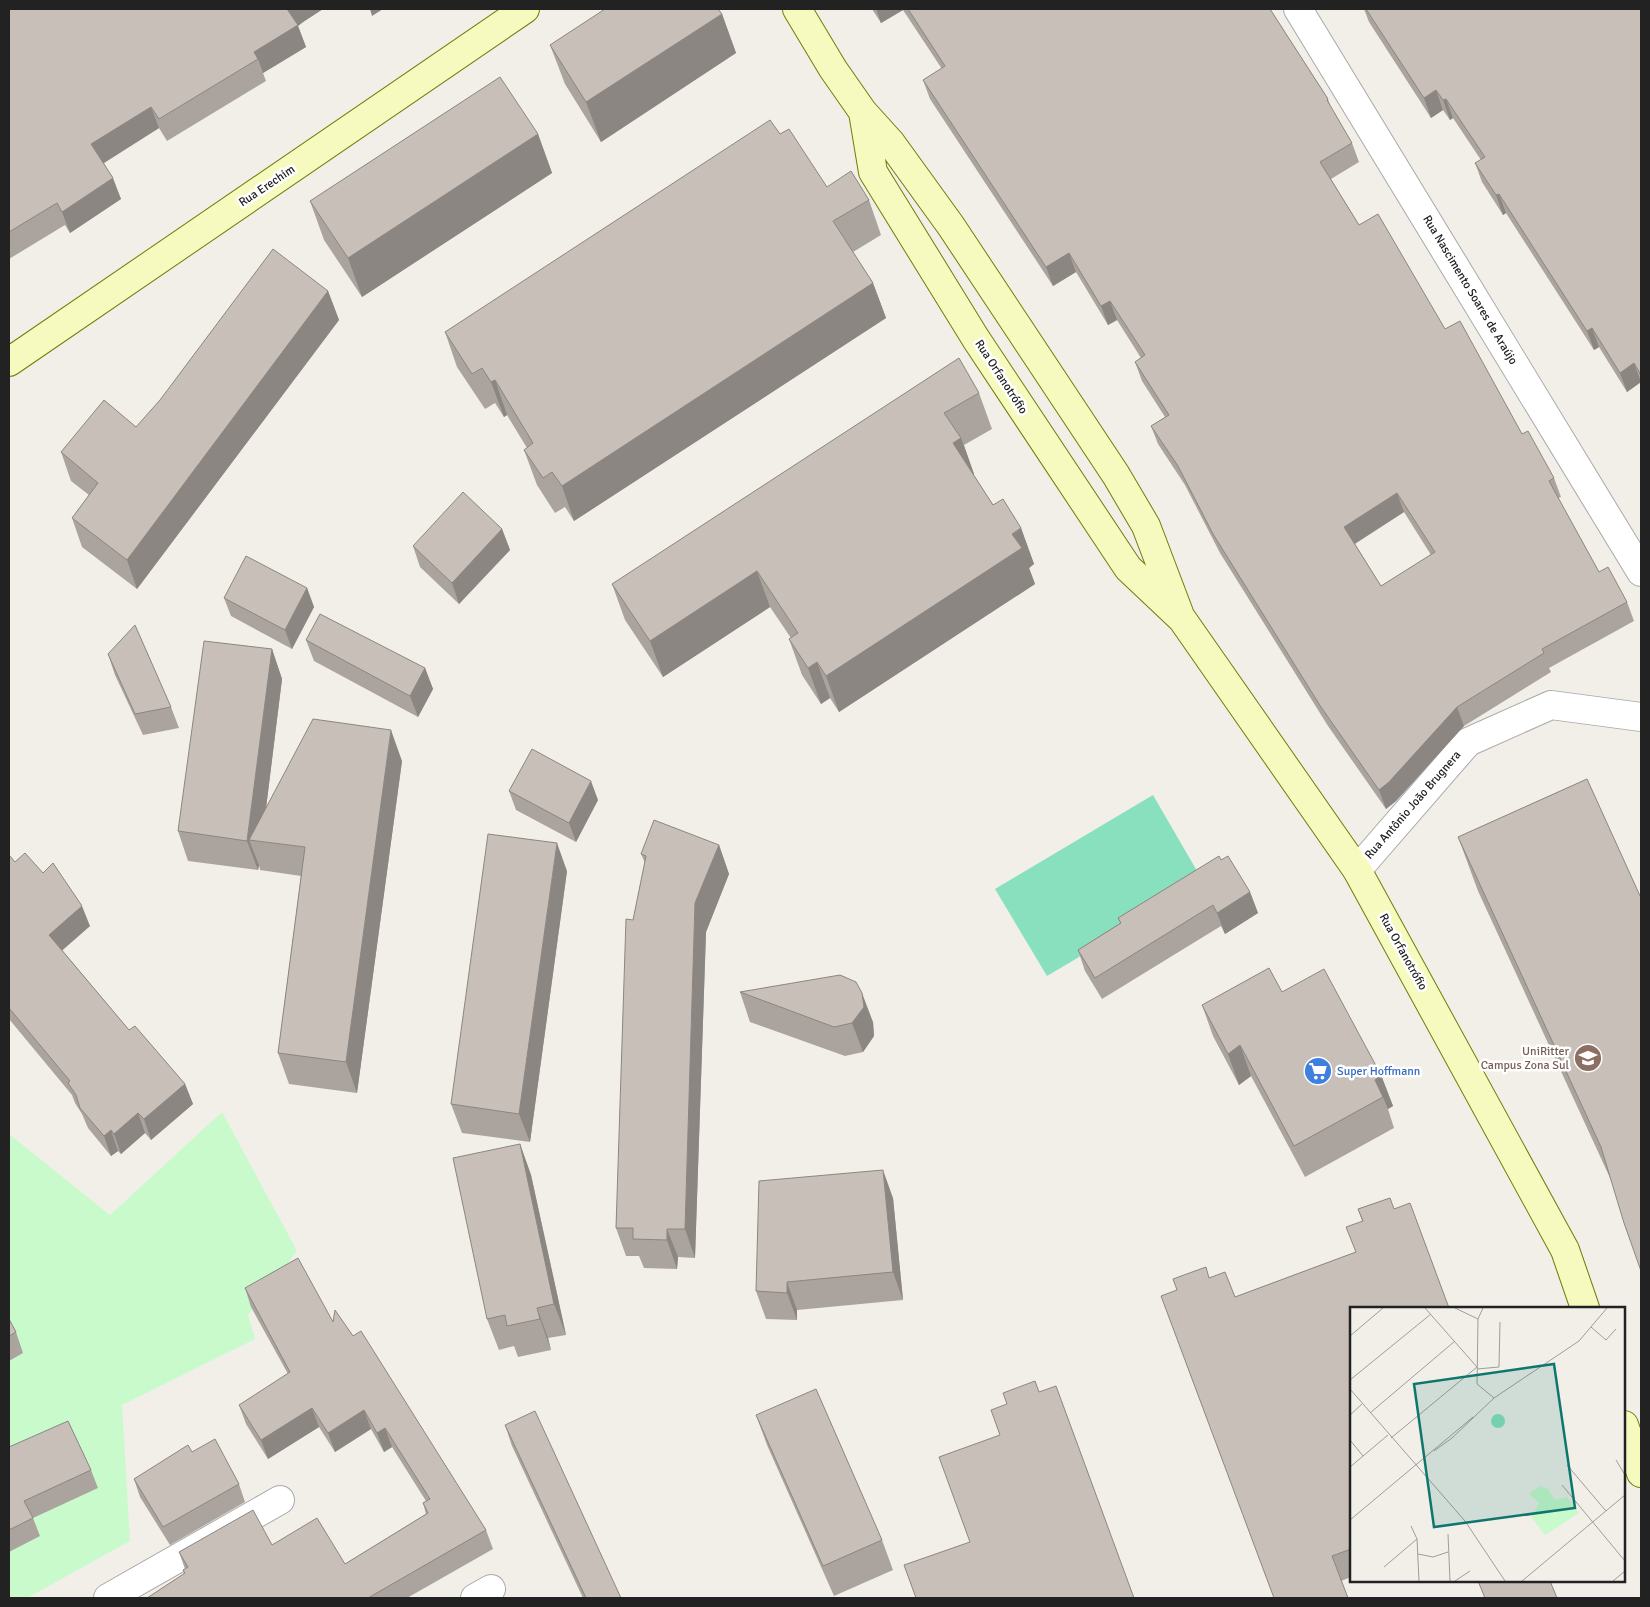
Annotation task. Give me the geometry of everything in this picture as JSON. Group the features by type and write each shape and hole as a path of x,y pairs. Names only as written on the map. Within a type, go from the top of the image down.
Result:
{"street":[{"name":"Rua Erechim","path":"9,362 524,9"},
{"name":"Rua Orfanotrófio","path":"797,9 833,69 863,112 891,143 951,226 1116,475 1146,526 1182,619"},
{"name":"Rua Nascimento Soares de Araújo","path":"1298,9 1641,572"},
{"name":"Rua Orfanotrófio","path":"863,112 873,172 976,339 1128,568 1182,619 1357,870 1565,1250 1585,1307"},
{"name":"Rua Antônio João Brugnera","path":"1357,870 1468,742 1551,705 1641,717"},
{"path":"1625,1428 1641,1473"},
{"path":"108,1598 280,1500"}],"green space":[{"path":"1153,795 1204,883 1047,976 995,889"},
{"path":"222,1112 297,1251 248,1315 255,1339 122,1405 130,1541 27,1598 9,1598 9,1134 110,1215"}],"building":[{"path":"9,9 287,9 298,25 254,52 258,59 159,119 151,107 91,144 113,178 62,212 57,203 9,232"},
{"path":"605,9 718,9 722,14 586,102 550,45"},
{"path":"908,9 1270,9 1328,99 1352,143 1320,162 1359,225 1378,214 1445,329 1460,321 1522,434 1528,431 1554,478 1549,481 1599,572 1608,567 1627,602 1542,649 1544,653 1457,707 1389,782 1379,790 1321,707 1213,534 1178,466 1151,426 1169,415 1135,362 1145,355 1110,301 1101,306 1069,253 1046,267 923,80 945,66","holes":["1397,493 1435,552 1381,586 1344,527"]},
{"path":"1366,9 1641,9 1641,375 1634,363 1620,373 1592,328 1587,331 1499,194 1496,195 1475,163 1485,157 1446,99 1443,100 1436,90 1424,98"},
{"path":"500,77 538,134 348,258 310,201"},
{"path":"770,120 780,134 789,129 827,187 851,171 869,200 833,221 873,283 562,486 552,472 543,478 524,450 533,443 495,380 491,382 482,368 472,374 445,332"},
{"path":"273,249 328,291 127,560 72,518 98,483 61,452 104,400 136,427 160,400"},
{"path":"959,358 979,393 944,413 961,438 953,443 993,505 1003,499 1021,528 1012,534 1022,548 826,676 817,662 808,668 789,639 798,633 757,571 650,641 612,584"},
{"path":"463,492 502,529 452,583 413,546"},
{"path":"246,556 307,588 285,630 224,598"},
{"path":"320,614 425,668 410,696 306,640"},
{"path":"135,625 171,707 135,714 108,654"},
{"path":"204,641 272,649 247,841 178,831"},
{"path":"313,719 391,730 346,1062 278,1053 305,847 249,840"},
{"path":"532,749 591,781 569,823 509,791"},
{"name":"UniRitter Campus Zona Sul","path":"1587,779 1641,898 1641,1271 1601,1147 1458,837"},
{"path":"654,820 719,845 695,903 685,1229 667,1229 667,1240 633,1239 633,1228 616,1228 626,919 633,920 646,856 641,854"},
{"path":"488,834 557,843 519,1114 451,1104"},
{"path":"25,853 43,873 53,863 82,906 49,935 129,1030 135,1026 185,1084 144,1119 138,1113 114,1134 111,1130 104,1136 80,1108 76,1095 68,1083 70,1081 9,1008 9,855 15,862"},
{"path":"1219,856 1221,860 1228,856 1250,892 1217,913 1213,905 1095,978 1078,950 1121,923 1118,918"},
{"path":"1269,968 1282,992 1324,969 1381,1075 1375,1080 1383,1097 1294,1146 1240,1045 1228,1054 1202,1005"},
{"path":"840,975 856,982 862,993 864,1007 852,1023 834,1027 740,992"},
{"path":"520,1144 554,1304 537,1308 540,1319 507,1326 505,1315 487,1319 453,1158"},
{"path":"883,1170 893,1272 787,1282 787,1293 756,1291 759,1181"},
{"path":"1390,1198 1394,1209 1410,1203 1449,1307 1350,1307 1350,1549 1332,1556 1348,1598 1274,1598 1161,1296 1177,1290 1173,1279 1206,1267 1209,1278 1225,1272 1235,1297 1356,1252 1346,1227 1363,1221 1358,1209"},
{"path":"298,1258 333,1322 335,1310 353,1336 361,1331 486,1530 368,1598 147,1598 185,1573 183,1570 188,1567 179,1552 253,1510 272,1545 317,1518 345,1564 428,1513 423,1503 430,1499 385,1428 377,1433 364,1410 328,1433 312,1408 261,1440 239,1405 290,1372 245,1288"},
{"path":"9,1319 16,1332 9,1336"},
{"path":"1035,1381 1039,1392 1056,1386 1134,1598 916,1598 904,1565 970,1542 939,1457 1000,1435 991,1410 1007,1404 1003,1393"},
{"path":"816,1389 882,1540 823,1566 756,1415"},
{"path":"535,1411 621,1598 586,1598 505,1425"},
{"path":"68,1421 91,1470 24,1501 33,1518 9,1530 9,1447"},
{"path":"215,1439 239,1484 163,1527 134,1479 188,1445 192,1452"},
{"path":"1478,1582 1550,1582 1557,1598 1485,1598"}],"place":[{"name":"UniRitter Campus Zona Sul","path":"1588,1058"},
{"name":"Super Hoffmann","path":"1318,1071"}]}
